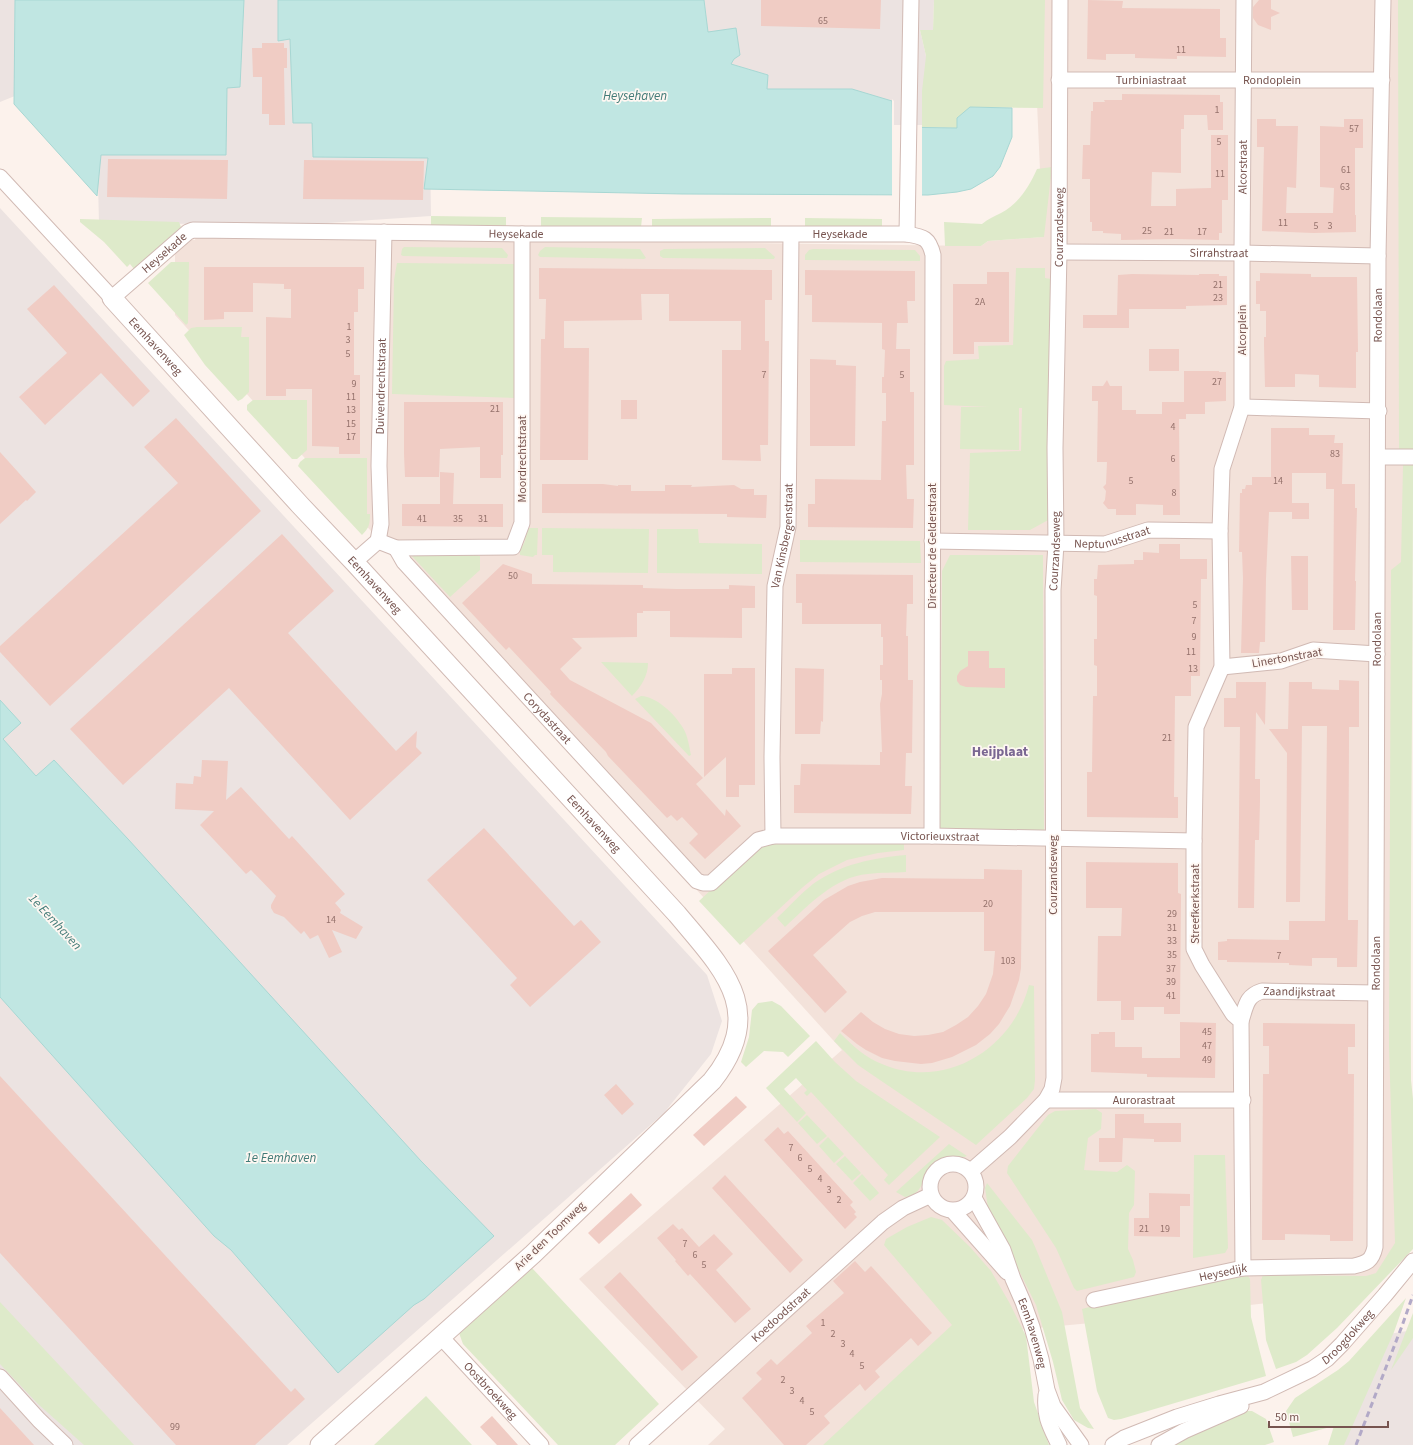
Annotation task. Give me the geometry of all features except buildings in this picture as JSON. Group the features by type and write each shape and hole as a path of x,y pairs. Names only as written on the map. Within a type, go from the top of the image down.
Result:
{"street":[{"path":"907,234 911,0"},
{"name":"Courzandseweg","path":"1046,1100 1052,1089 1054,1078 1053,590 1056,544 1055,448 1059,252 1060,0"},
{"name":"Rondoplein","path":"1244,0 1243,80 1382,80"},
{"name":"Rondolaan","path":"1354,1266 1370,1260 1373,1256 1375,1248 1378,256 1383,0"},
{"name":"Turbiniastraat","path":"1059,80 1243,80"},
{"name":"Alcorstraat","path":"1242,254 1243,80"},
{"name":"Eemhavenweg","path":"0,177 677,914 722,969 732,987 737,1001"},
{"name":"Heysekade","path":"112,298 188,232 193,230 522,234 907,234 925,239 930,245 932,256"},
{"name":"Duivendrechtstraat","path":"378,541 381,524 379,466 384,232"},
{"name":"Moordrechtstraat","path":"378,541 396,548 512,547 522,523 522,234"},
{"name":"Van Kinsbergenstraat","path":"773,836 772,757 775,586 788,527 790,235"},
{"name":"Sirrahstraat","path":"1059,252 1378,256"},
{"name":"Alcorplein","path":"1220,531 1222,469 1242,407 1242,254"},
{"name":"Directeur de Gelderstraat","path":"932,256 932,836"},
{"path":"1242,407 1378,412"},
{"path":"1378,457 1413,457"},
{"name":"Neptunusstraat","path":"932,541 1105,544 1148,530 1220,531"},
{"name":"Streefkerkstraat","path":"1220,531 1222,667 1196,727 1194,949 1202,965 1233,1014 1241,1021"},
{"path":"354,562 378,541"},
{"name":"Corydastraat","path":"396,548 409,568 697,881 703,883"},
{"name":"Linertonstraat","path":"1222,667 1281,661 1313,650 1377,654"},
{"name":"Victorieuxstraat","path":"703,883 711,883 758,840 773,836 932,836 1194,841"},
{"name":"Zaandijkstraat","path":"1241,1021 1251,996 1262,991 1375,993"},
{"name":"Arie den Toomweg","path":"320,1445 533,1254 712,1081 721,1070 734,1046 737,1024 737,1001"},
{"path":"1241,1021 1243,1268"},
{"path":"971,1171 1010,1137 1046,1100"},
{"name":"Aurorastraat","path":"1046,1100 1242,1100"},
{"path":"955,1164 966,1167 971,1171 976,1181 976,1193 974,1198 965,1207 953,1210 942,1208 934,1200 931,1195 930,1183 934,1173 944,1166 955,1164"},
{"name":"Koedoodstraat","path":"637,1445 883,1222 903,1208 931,1195"},
{"name":"Eemhavenweg","path":"974,1198 1003,1250 1032,1327 1041,1359 1047,1390 1053,1406 1081,1445"},
{"name":"Eemhavenweg","path":"953,1210 1013,1279"},
{"name":"Droogdokweg","path":"1159,1445 1184,1431 1238,1408 1264,1392 1312,1369 1342,1344 1413,1261"},
{"name":"Heysedijk","path":"1094,1300 1243,1268 1354,1266"},
{"name":"Oostbroekweg","path":"441,1337 541,1445"},
{"path":"0,1377 39,1420 65,1445"},
{"name":"Eemhavenweg","path":"1047,1390 1045,1409 1059,1445"},
{"name":"Droogdokweg","path":"1113,1445 1124,1438 1177,1417 1264,1392"}],"shaded area":[{"path":"0,0 31,0 32,89 0,102"},
{"path":"211,0 323,0 430,153 431,216 298,225 99,223 97,145"},
{"path":"704,0 934,0 933,30 920,30 926,56 934,127 892,127 852,89 767,89 768,75 730,64 734,59 708,33"},
{"path":"1036,0 1409,0 1404,794 1407,1233 1365,1292 1091,1323 974,1334 849,1445 708,1445 725,1429 579,1279 842,1050 175,315 175,240 195,240 196,236 981,246 988,241 1043,237 1036,81"},
{"path":"0,208 707,975 722,1021 711,1054 664,1113 287,1445 0,1445"},
{"path":"1413,1330 1413,1445 1336,1445 1383,1335"}],"green space":[{"path":"934,0 1045,0 1043,108 970,107 957,128 922,127 922,91 926,56 920,30 933,30"},
{"path":"1398,0 1413,0 1413,449 1399,449"},
{"path":"1052,167 1044,237 988,241 981,246 945,246 944,222 982,224 1007,209 1023,194 1037,169"},
{"path":"431,216 506,217 506,227 431,226"},
{"path":"541,217 642,218 641,227 541,226"},
{"path":"771,218 771,226 652,227 652,219"},
{"path":"805,218 882,219 882,227 805,227"},
{"path":"80,219 179,222 181,227 134,269 130,264 127,267 104,242 80,222"},
{"path":"404,247 502,248 508,255 507,258 403,256 401,255"},
{"path":"545,247 640,249 646,258 540,257 538,255 540,251"},
{"path":"765,248 775,257 774,259 663,258 660,256 660,251 664,249"},
{"path":"809,250 915,250 920,256 920,261 805,260 805,255"},
{"path":"171,262 189,262 188,323 186,325 148,283"},
{"path":"397,263 514,264 514,398 392,394 394,280"},
{"path":"1016,268 1045,268 1045,278 1051,279 1050,519 1030,530 968,530 970,453 1021,451 1022,408 1019,408 1019,450 960,449 961,407 989,407 944,405 944,366 946,361 979,359 978,346 1013,345"},
{"path":"242,327 241,337 249,337 249,392 242,399 238,401 205,365 184,335 191,328"},
{"path":"253,400 307,400 307,450 297,459 292,459 247,410 247,405"},
{"path":"305,458 367,458 367,514 370,514 370,517 368,528 362,535 298,466"},
{"path":"1413,464 1411,1080 1413,1099 1413,1249 1337,1328 1307,1355 1296,1362 1276,1369 1266,1340 1261,1280 1263,1275 1366,1276 1376,1273 1395,1243 1389,1046 1391,570 1401,562 1403,465"},
{"path":"526,528 538,528 537,555 533,557 520,555 520,551 525,541"},
{"path":"542,528 649,529 648,573 553,572 553,555 542,555"},
{"path":"657,529 698,529 699,543 762,544 762,574 657,573"},
{"path":"800,540 920,541 921,563 800,562"},
{"path":"410,554 477,554 480,556 480,570 450,597"},
{"path":"950,555 1043,555 1044,832 940,830 942,571"},
{"path":"601,662 648,663 648,668 643,681 632,696"},
{"path":"641,696 653,699 665,707 675,717 686,734 691,755 689,756 635,699"},
{"path":"766,842 904,843 904,850 878,853 847,860 819,874 740,945 699,901 760,844"},
{"path":"906,855 906,872 873,873 844,880 823,893 785,927 777,918 813,884 835,871 869,860"},
{"path":"1029,985 1034,986 1034,1089 1027,1098 976,1145 858,1065 834,1041 840,1033 865,1055 882,1064 906,1071 929,1072 952,1068 973,1059 992,1045 1008,1028 1021,1008"},
{"path":"772,1001 781,1006 810,1036 788,1057 783,1052 764,1051 746,1067 741,1062 749,1037 752,1010 758,1003"},
{"path":"816,1041 835,1062 856,1081 940,1137 889,1185 884,1180 888,1175 811,1092 807,1096 804,1093 807,1090 796,1078 784,1089 806,1113 797,1122 766,1088"},
{"path":"1096,1109 1102,1113 1101,1129 1088,1138 1084,1170 1117,1172 1127,1165 1135,1171 1134,1205 1129,1213 1128,1249 1136,1272 1134,1277 1077,1291 1074,1288 1056,1248 1007,1173 1008,1166 1048,1115 1055,1111"},
{"path":"807,1115 827,1136 817,1144 798,1123"},
{"path":"828,1137 844,1154 834,1163 819,1146"},
{"path":"949,1144 967,1156 960,1158 945,1158 937,1161 928,1171 917,1192 912,1195 905,1197 896,1192"},
{"path":"1194,1155 1225,1155 1228,1248 1225,1253 1193,1258"},
{"path":"845,1156 861,1173 852,1181 836,1164"},
{"path":"862,1174 879,1193 870,1201 853,1183"},
{"path":"987,1183 1032,1240 1036,1249 1062,1312 1080,1408 1094,1429 1088,1428 1074,1420 1062,1400 1053,1362 1036,1305 988,1208 985,1188"},
{"path":"931,1217 942,1220 970,1247 991,1271 1009,1302 1026,1336 1034,1402 1049,1445 823,1445 952,1325 884,1245 886,1239 907,1227"},
{"path":"532,1268 659,1404 615,1445 558,1445 463,1344 459,1333"},
{"path":"1248,1276 1250,1279 1251,1317 1266,1376 1121,1419 1114,1420 1108,1418 1097,1391 1082,1309 1139,1294"},
{"path":"1406,1298 1394,1332 1344,1445 1328,1445 1334,1426 1293,1437 1286,1411 1295,1398 1338,1370 1349,1361"},
{"path":"0,1302 134,1445 84,1445 38,1404 0,1364"},
{"path":"1413,1313 1413,1338 1391,1370"},
{"path":"426,1396 472,1445 374,1445"},
{"path":"1247,1411 1252,1411 1266,1419 1274,1442 1265,1445 1171,1445 1185,1437"}],"water":[{"path":"15,0 244,0 240,87 227,88 226,155 101,155 97,196 14,104"},
{"name":"Heysehaven","path":"278,0 704,0 708,32 736,28 740,55 734,59 731,64 768,75 767,89 852,89 892,101 893,127 957,128 957,118 970,107 1012,108 1012,137 1000,167 993,176 971,189 928,195 683,194 424,189 428,158 313,157 312,123 293,123 290,39 278,41"},
{"name":"1e Eemhaven","path":"0,700 21,723 3,739 36,776 54,760 128,839 421,1161 494,1236 338,1373 231,1250 214,1236 0,997"}],"pier":[{"path":"892,99 894,101 894,125 922,125 922,197 892,197"}],"railway":[{"path":"1356,1445 1413,1295"}],"district":[{"name":"Heijplaat","path":"1000,752"}]}
